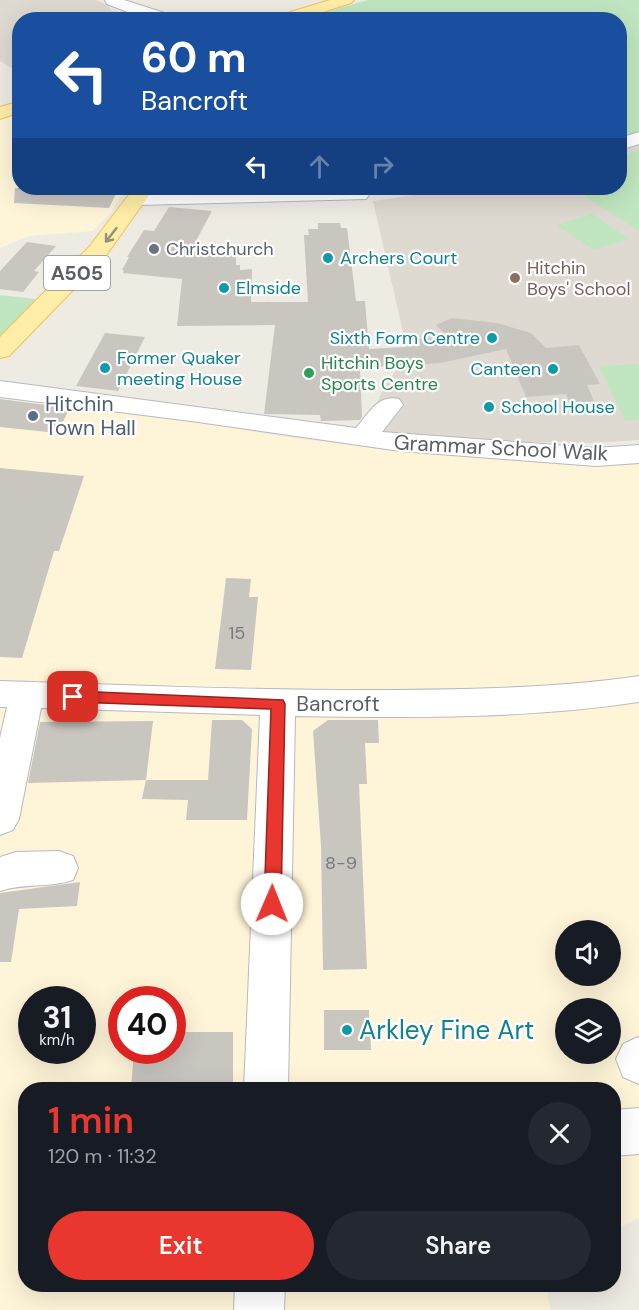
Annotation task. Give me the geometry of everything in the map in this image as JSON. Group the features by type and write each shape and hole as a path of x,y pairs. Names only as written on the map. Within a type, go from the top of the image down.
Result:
{"main road":[{"path":"306,12 346,0"},
{"name":"A505","path":"0,351 97,252 140,195"}],"street":[{"path":"112,1 140,12"},
{"name":"Grammar School Walk","path":"0,389 181,411 400,443 596,457 639,454"},
{"name":"Grammar School Walk","path":"363,438 390,405"},
{"name":"Bancroft","path":"12,711 535,700 639,689"},
{"path":"266,1082 278,704"},
{"path":"0,819 12,711"},
{"path":"0,874 16,870 59,868"},
{"path":"621,1133 639,1131"},
{"path":"259,1310 260,1292"}],"shaded area":[{"path":"0,0 96,0 108,5 111,11 124,12 12,12 12,68 0,61"},
{"path":"12,113 12,195 121,195 111,212 93,231 29,236 0,248 0,118"},
{"name":"Hitchin Boys' School","path":"639,144 639,440 595,443 406,441 365,429 385,386 408,354 373,201 414,195 627,195 627,147"},
{"path":"0,394 122,408 278,436 366,447 473,457 639,458 639,1218 621,1227 621,1082 18,1082 18,1292 547,1292 550,1310 0,1310"}],"green space":[{"path":"368,0 639,0 639,136 627,140 627,12 327,12"},
{"path":"639,150 639,231 583,195 627,195 627,154"},
{"path":"592,214 630,239 594,250 556,225"},
{"path":"0,295 36,299 0,344"},
{"path":"639,364 639,420 625,421 599,366"}],"building":[{"path":"15,195 116,195 109,208 14,203"},
{"path":"169,207 212,211 190,252 229,252 228,256 236,256 236,265 240,265 240,270 252,269 251,302 308,302 304,235 309,235 308,229 318,229 318,223 340,223 341,228 347,228 356,301 365,301 369,349 421,346 419,339 448,337 436,325 452,318 497,323 531,333 546,348 579,345 600,384 587,385 594,401 570,403 566,394 526,397 506,349 440,363 360,368 362,417 360,420 321,421 320,415 264,414 275,325 177,326 182,279 123,273 124,270 122,270 129,257 127,257 144,230 154,231"},
{"path":"27,242 56,246 34,271 39,272 23,292 0,289 0,271"},
{"name":"Former Quaker meeting House","path":"105,333 145,337 118,391 76,386"},
{"name":"Hitchin Town Hall","path":"0,399 70,408 57,433 0,427"},
{"path":"0,468 84,476 59,551 54,551 22,658 0,657"},
{"path":"226,578 251,579 249,597 258,597 251,670 215,669"},
{"path":"212,720 242,720 252,729 247,820 186,820 188,800 142,799 146,780 208,780"},
{"path":"328,720 378,720 379,743 365,743 367,784 359,784 367,969 323,970 321,846 313,731"},
{"path":"153,721 146,780 28,783 40,722"},
{"path":"80,882 77,906 19,909 11,962 0,962 0,893"},
{"name":"Arkley Fine Art","path":"324,1010 369,1010 371,1050 324,1050"},
{"path":"186,1032 233,1032 233,1082 132,1082 133,1064 186,1064"}],"place":[{"name":"Christchurch","path":"154,249"},
{"name":"Archers Court","path":"328,258"},
{"name":"Hitchin Boys' School","path":"515,278"},
{"name":"Elmside","path":"224,288"},
{"name":"Sixth Form Centre","path":"492,338"},
{"name":"Former Quaker meeting House","path":"105,368"},
{"name":"Canteen","path":"553,369"},
{"name":"Hitchin Boys Sports Centre","path":"309,373"},
{"name":"School House","path":"489,407"},
{"name":"Hitchin Town Hall","path":"33,416"},
{"name":"Arkley Fine Art","path":"347,1030"}],"route":[{"path":"73,697 278,704 272,904"}]}
